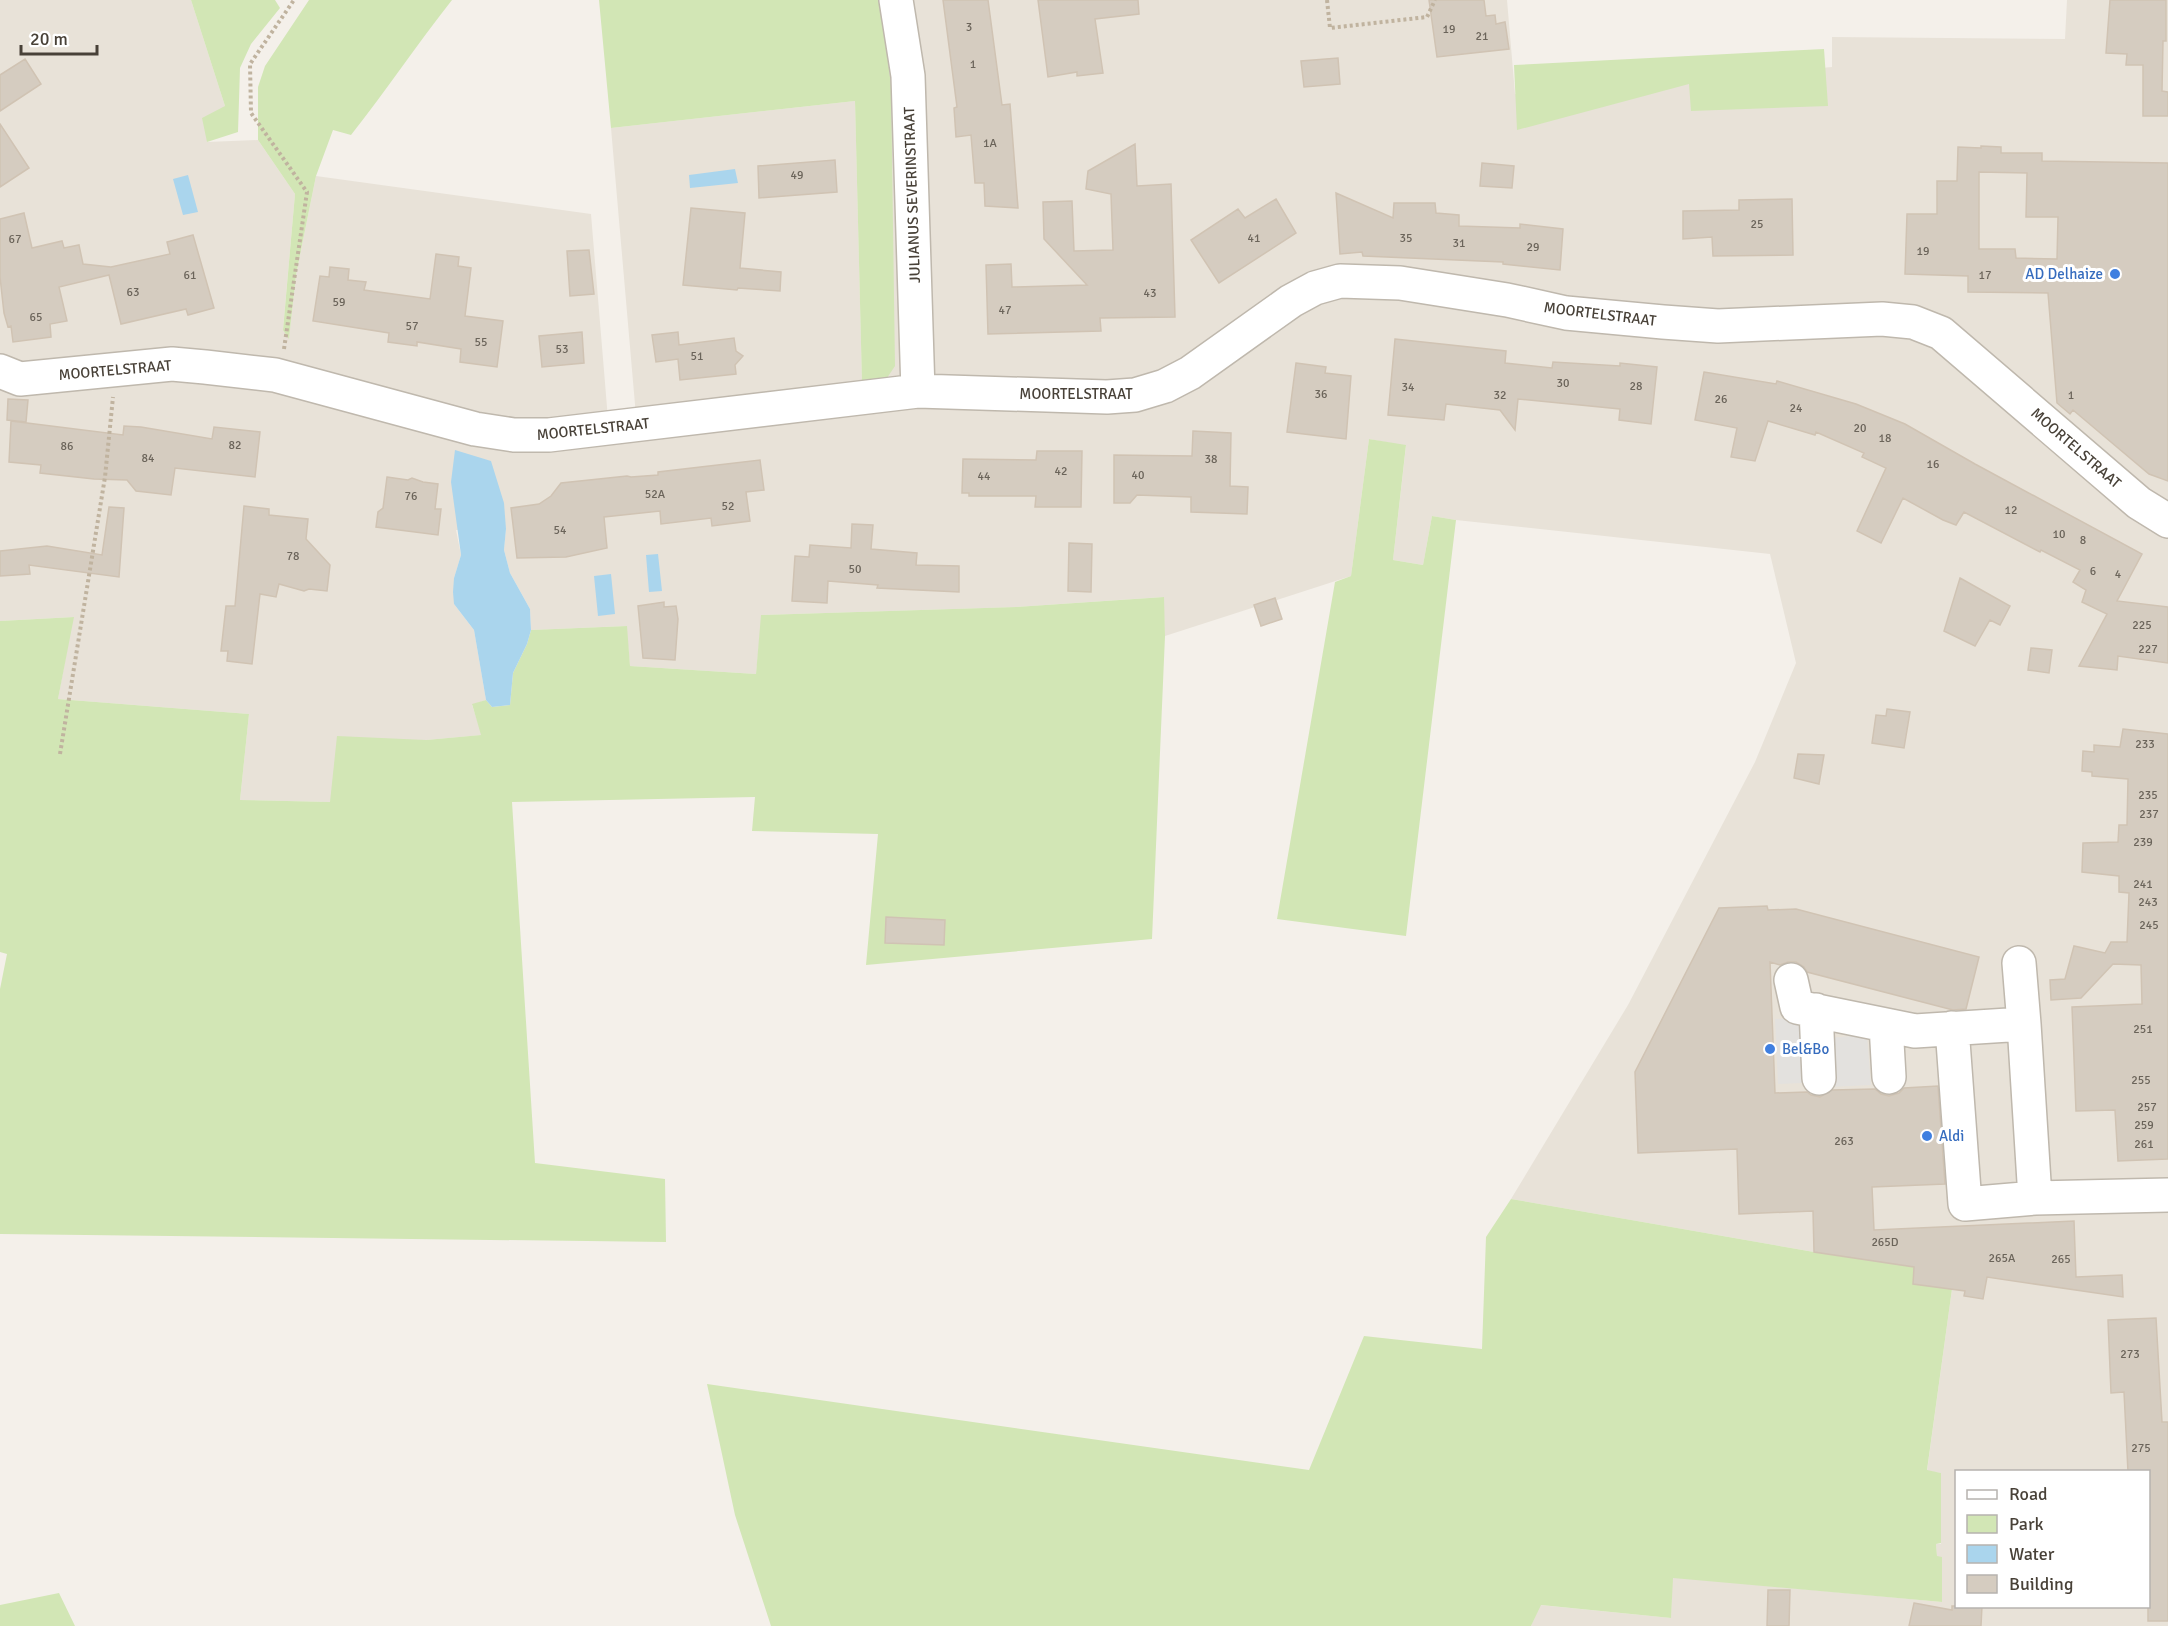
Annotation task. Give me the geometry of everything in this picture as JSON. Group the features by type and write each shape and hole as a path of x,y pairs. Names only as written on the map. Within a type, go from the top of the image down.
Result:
{"street":[{"name":"JULIANUS SEVERINSTRAAT","path":"897,0 908,76 918,391"},
{"name":"MOORTELSTRAAT","path":"0,371 20,379 172,364 275,375 475,429 514,435 549,435 918,391 1095,397 1135,395 1166,386 1190,374 1292,301 1315,288 1340,282 1400,283 1566,312 1696,325 1882,319 1913,322 1941,333 2139,502 2168,521"},
{"path":"2019,963 2035,1198"},
{"path":"1791,980 1797,1007 1915,1031 2024,1024"},
{"path":"1816,1010 1819,1078"},
{"path":"1886,1025 1889,1077"},
{"path":"1952,1028 1965,1204 2035,1198 2168,1196"}],"path":[{"path":"275,375 284,353 308,192 250,113 249,64 294,0"},
{"path":"1327,0 1330,28 1427,17 1436,0"},
{"path":"60,754 105,477 116,370"}],"shaded area":[{"path":"0,0 191,0 225,106 207,142 258,140 295,194 283,329 289,338 296,275 316,176 591,214 608,419 636,416 611,128 855,101 862,383 881,0 1507,0 1515,94 1832,67 1832,37 2065,39 2067,0 2168,0 2168,1626 1531,1626 1540,1605 1671,1618 1672,1577 1942,1602 1941,1557 1937,1557 1936,1544 1941,1544 1941,1473 1927,1471 1952,1289 1913,1283 1914,1267 1814,1252 1511,1199 1628,1005 1755,762 1796,663 1770,554 1432,516 1423,565 1393,560 1406,446 1369,439 1351,576 1165,636 1163,597 1016,607 762,615 756,674 630,666 626,626 531,630 530,609 510,573 504,550 506,529 456,530 461,555 454,578 454,604 474,630 486,700 472,705 482,735 426,740 331,802 240,800 249,714 58,699 73,617 0,621"},
{"path":"1800,1018 1803,1083 1778,1084 1775,1019"},
{"path":"1867,1035 1871,1085 1831,1087 1828,1038"}],"green space":[{"path":"191,0 275,0 280,8 251,44 240,68 238,132 207,142 202,118 225,106"},
{"path":"309,0 452,0 351,135 333,130 316,176 296,275 289,339 283,330 295,194 258,140 258,87 265,66"},
{"path":"599,0 881,0 891,86 895,366 887,378 862,384 855,101 611,128"},
{"path":"1824,49 1828,106 1691,111 1689,84 1517,130 1514,65"},
{"path":"1369,439 1406,445 1393,560 1423,565 1432,516 1456,520 1406,936 1277,919 1335,582 1351,576"},
{"path":"1164,597 1165,636 1152,939 866,965 878,834 752,831 755,797 512,802 535,1163 665,1179 666,1242 0,1234 0,989 7,954 0,952 0,621 74,617 58,699 249,714 240,800 330,802 337,736 426,740 481,735 472,704 486,700 492,707 510,705 513,673 531,630 627,626 630,666 756,674 761,615 1016,607"},
{"path":"1511,1199 1814,1252 1914,1267 1913,1284 1952,1289 1927,1470 1941,1473 1941,1543 1936,1544 1937,1556 1942,1557 1942,1602 1673,1578 1671,1618 1541,1605 1531,1626 771,1626 735,1515 707,1384 1309,1470 1364,1336 1482,1349 1486,1237"},
{"path":"59,1593 75,1626 0,1626 0,1605"}],"water":[{"path":"735,169 738,183 690,188 689,175"},
{"path":"188,175 198,212 183,215 173,179"},
{"path":"455,450 491,461 504,503 506,529 504,550 510,573 530,609 531,630 513,673 510,705 492,707 486,700 474,630 454,604 454,578 461,555 451,482"},
{"path":"658,554 662,591 649,592 646,555"},
{"path":"611,574 615,614 598,616 594,576"}],"building":[{"path":"943,0 988,0 1002,105 1010,104 1018,208 985,206 984,183 975,183 971,135 956,137 954,108 957,107"},
{"path":"1038,0 1138,0 1139,14 1095,19 1103,73 1077,76 1077,72 1048,77"},
{"path":"1429,0 1484,0 1486,16 1495,15 1496,24 1505,22 1509,49 1437,57"},
{"path":"2110,0 2166,0 2166,41 2163,41 2162,91 2168,92 2168,116 2143,116 2143,65 2126,65 2127,54 2106,53"},
{"path":"1338,58 1340,84 1304,87 1301,61"},
{"path":"25,59 41,84 0,111 0,75"},
{"path":"0,124 29,168 0,187"},
{"path":"1135,144 1137,186 1171,184 1175,317 1100,318 1101,331 988,334 986,265 1011,264 1012,287 1087,285 1044,239 1043,202 1072,201 1074,251 1113,250 1111,194 1086,189 1088,171"},
{"path":"1981,146 2001,147 2001,153 2042,153 2042,161 2168,163 2168,481 2149,474 2073,410 2070,414 2057,403 2048,293 1968,292 1968,276 1905,274 1907,214 1937,214 1937,181 1957,181 1958,147 1981,148","holes":["1979,172 2027,173 2026,217 2058,217 2057,259 2016,258 2015,249 1979,249"]},
{"path":"835,160 837,192 759,198 758,166"},
{"path":"1482,163 1514,166 1512,188 1480,186"},
{"path":"1336,193 1393,218 1394,203 1435,203 1436,213 1459,215 1459,226 1520,228 1520,224 1563,229 1560,270 1503,264 1503,262 1363,256 1362,252 1340,254"},
{"path":"1276,199 1296,233 1219,283 1191,240 1238,209 1245,218"},
{"path":"1792,199 1793,255 1713,256 1712,237 1683,239 1683,211 1739,210 1739,200"},
{"path":"691,208 745,213 740,268 781,272 780,291 683,285"},
{"path":"24,213 32,248 62,241 64,248 79,245 83,264 111,267 170,254 167,242 193,235 214,308 188,315 186,309 121,324 109,275 59,287 67,321 50,324 51,337 13,342 11,326 8,327 4,313 0,277 0,219"},
{"path":"589,250 594,294 570,296 567,251"},
{"path":"436,254 459,257 458,266 471,268 465,316 503,321 497,367 460,362 461,349 417,342 417,346 388,342 389,333 313,321 320,276 329,277 330,267 349,269 348,280 366,282 364,290 430,299"},
{"path":"582,332 584,363 542,367 539,336"},
{"path":"678,332 679,345 734,338 736,351 743,356 735,365 736,374 680,380 678,359 656,362 652,335"},
{"path":"1395,339 1506,351 1505,363 1552,368 1553,362 1620,366 1620,363 1657,367 1651,424 1619,420 1620,409 1518,399 1515,430 1500,410 1446,404 1444,420 1388,415"},
{"path":"1296,363 1326,367 1325,373 1351,376 1346,439 1287,432"},
{"path":"1704,372 1776,384 1777,381 1856,404 1905,424 2142,554 2117,601 2168,607 2168,663 2118,656 2117,670 2079,666 2107,614 2082,602 2086,590 2073,582 2080,570 1964,512 1956,525 1903,498 1881,543 1857,531 1886,468 1862,457 1864,453 1816,432 1815,435 1768,421 1755,461 1731,457 1737,428 1695,420"},
{"path":"8,399 28,400 26,422 7,420"},
{"path":"11,421 123,435 124,426 141,427 212,439 214,427 260,432 255,477 175,468 171,495 136,491 127,480 40,473 41,465 9,462"},
{"path":"1193,431 1231,433 1230,486 1248,487 1247,514 1191,512 1191,497 1137,495 1130,503 1114,503 1114,455 1192,456"},
{"path":"1037,451 1082,451 1081,507 1035,507 1036,496 969,496 969,493 962,493 963,459 1036,460"},
{"path":"760,460 764,490 746,492 750,521 712,526 711,518 661,524 660,511 604,517 607,548 566,557 517,558 511,508 539,504 551,496 561,483 658,475 658,472"},
{"path":"387,477 408,480 412,478 438,484 435,509 441,509 438,535 376,527 378,512 383,508"},
{"path":"244,506 269,509 269,515 308,519 306,539 330,565 327,591 309,589 304,591 279,584 276,597 260,594 252,664 227,661 228,651 221,651 226,606 235,606"},
{"path":"109,507 124,508 119,577 29,565 30,574 0,576 0,551 47,546 102,555"},
{"path":"852,524 873,525 871,549 917,553 916,565 959,566 959,592 877,588 878,585 828,581 827,603 792,601 795,556 809,557 810,545 851,548"},
{"path":"1069,543 1092,544 1091,592 1068,591"},
{"path":"1960,578 2010,606 2000,625 1990,620 1975,646 1944,631"},
{"path":"1275,598 1282,619 1261,626 1254,605"},
{"path":"664,602 664,607 676,606 678,619 675,660 643,658 638,606"},
{"path":"2031,648 2052,650 2049,673 2028,670"},
{"path":"1887,709 1910,712 1904,748 1872,743 1876,715 1886,716"},
{"path":"2123,729 2168,734 2168,1159 2118,1161 2115,1110 2076,1111 2072,1007 2142,1004 2141,965 2113,964 2081,998 2051,1000 2050,980 2065,979 2074,946 2105,953 2111,942 2127,942 2129,893 2119,892 2119,876 2082,872 2083,843 2118,842 2119,825 2127,825 2128,779 2092,776 2092,772 2082,771 2083,751 2094,752 2094,745 2120,747"},
{"path":"1798,754 1824,755 1819,784 1794,778"},
{"path":"1767,906 1768,910 1796,909 1979,957 1966,1009 1953,1010 1807,972 1796,962 1780,965 1770,962 1775,1093 1807,1092 1820,1097 1832,1090 1875,1089 1889,1096 1899,1093 1904,1088 1938,1086 1945,1184 1872,1187 1874,1230 2074,1221 2076,1277 2122,1275 2123,1297 1987,1277 1983,1299 1964,1296 1965,1291 1913,1284 1914,1267 1814,1252 1813,1211 1739,1214 1737,1149 1638,1153 1635,1072 1719,908"},
{"path":"886,917 945,920 944,945 885,943"},
{"path":"2156,1318 2162,1422 2168,1422 2168,1621 2148,1621 2148,1608 2150,1608 2150,1470 2128,1470 2124,1392 2111,1393 2108,1320"},
{"path":"1768,1590 1790,1590 1789,1626 1767,1626"},
{"path":"1914,1603 1952,1610 1952,1606 1982,1608 1981,1626 1909,1626"}],"place":[{"name":"AD Delhaize","path":"2115,274"},
{"name":"Bel&Bo","path":"1770,1049"},
{"name":"Aldi","path":"1927,1136"}]}
